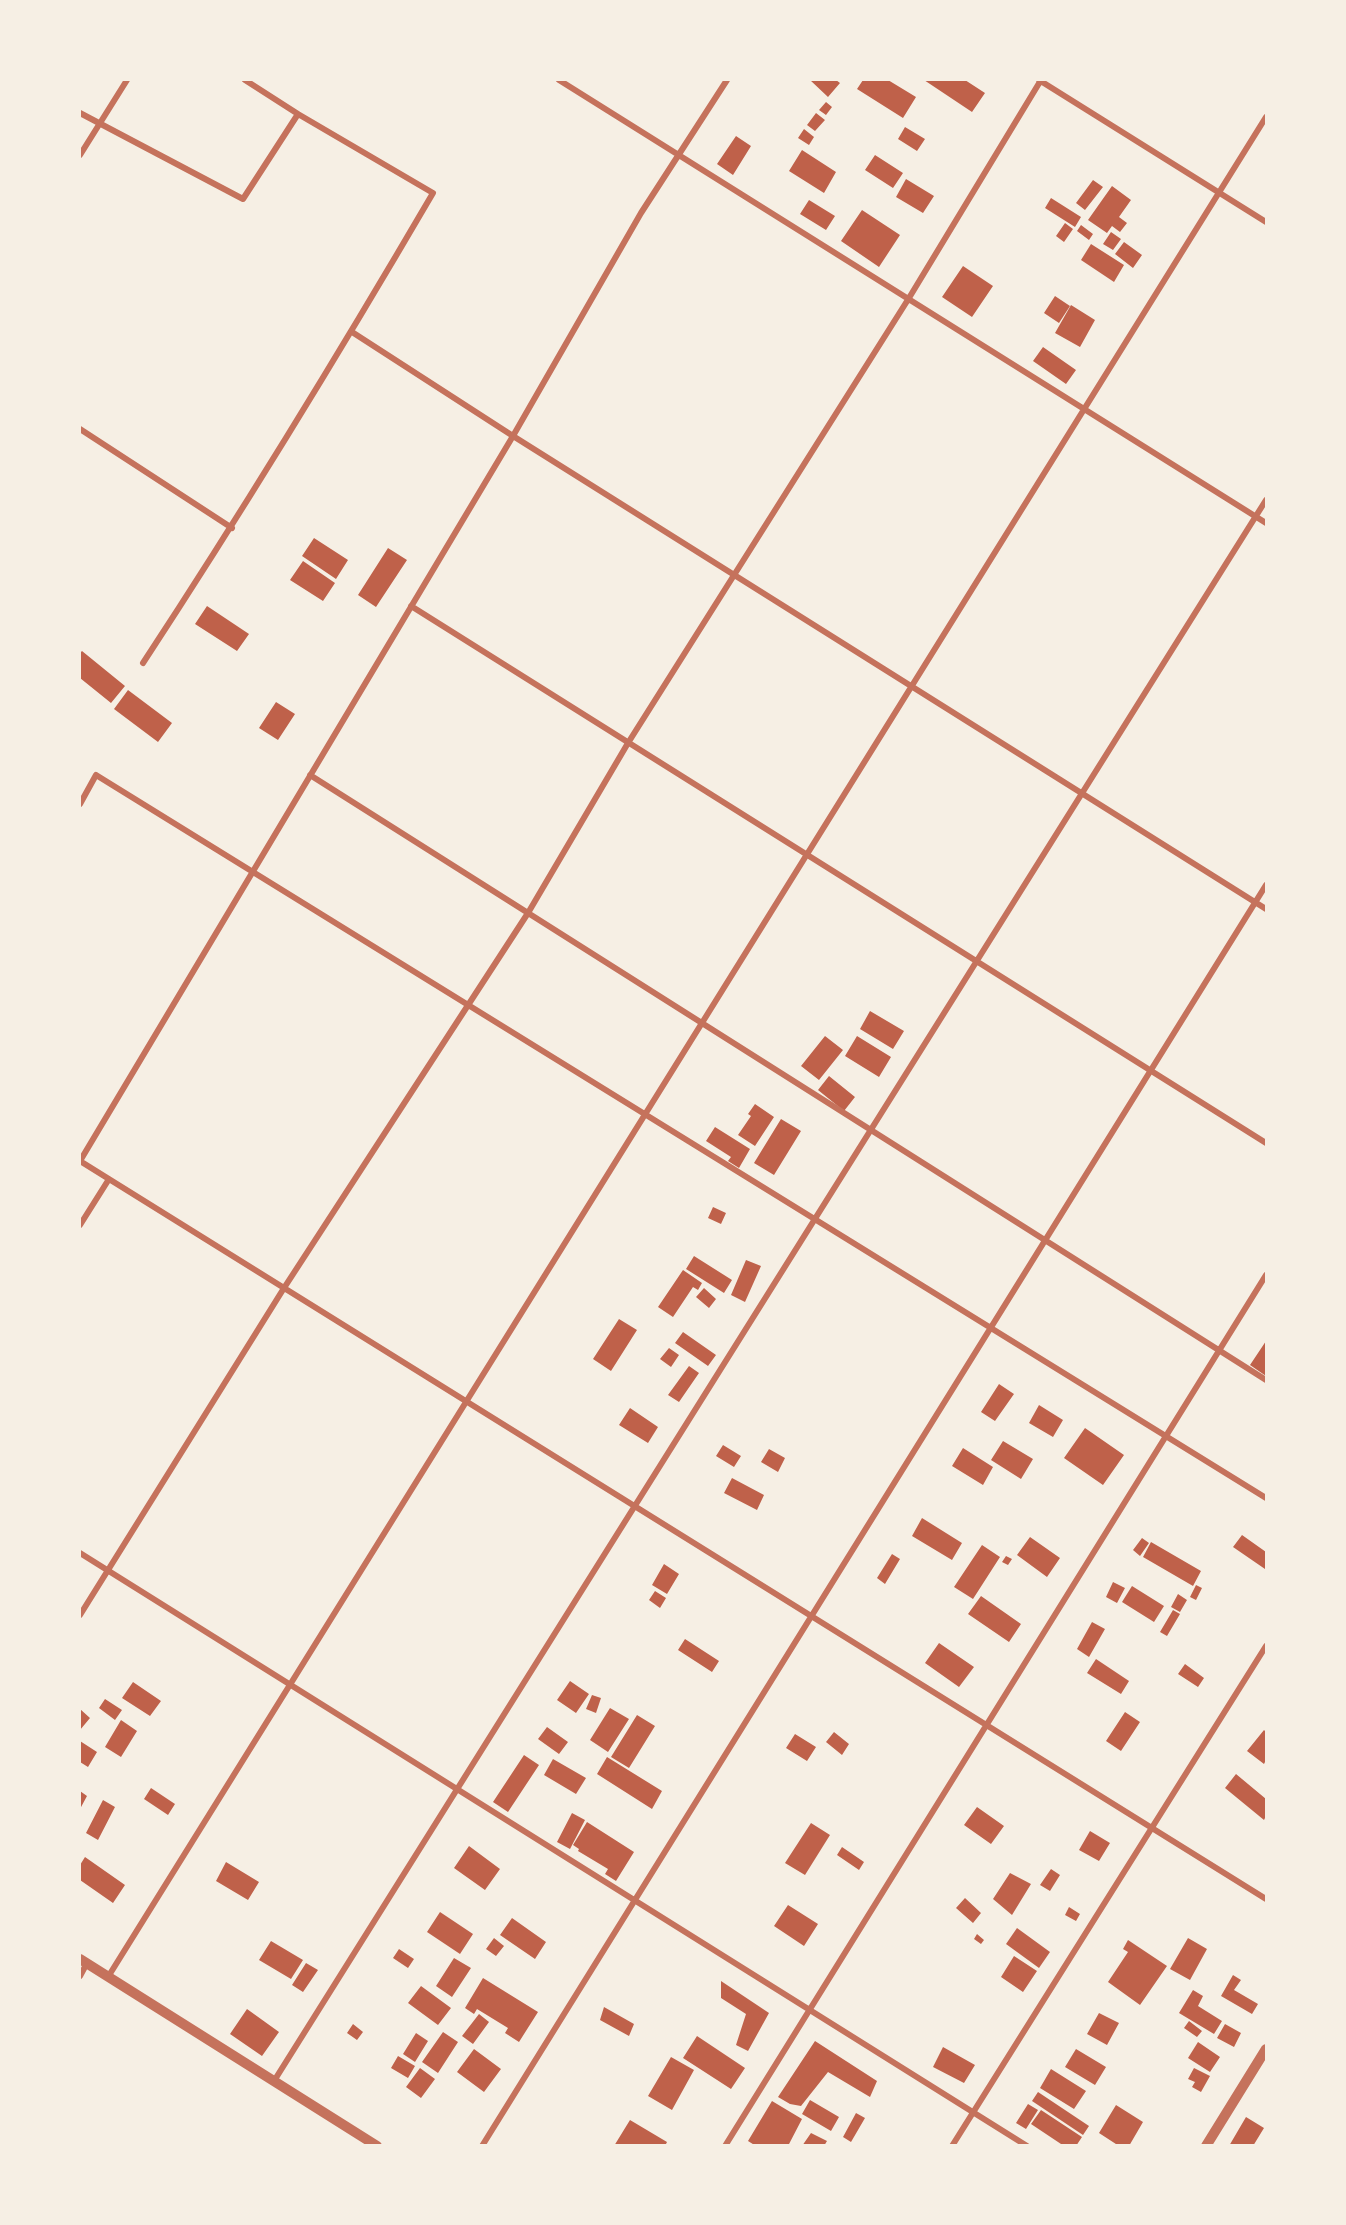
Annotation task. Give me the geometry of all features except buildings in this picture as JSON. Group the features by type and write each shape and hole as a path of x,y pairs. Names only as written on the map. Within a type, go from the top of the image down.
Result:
{"street":[{"path":"80,155 128,80"},
{"path":"143,663 231,528 352,332 433,193 298,114 245,80"},
{"path":"559,80 1266,523"},
{"path":"727,80 641,213 513,436 80,1161 1266,1899"},
{"path":"80,1616 284,1288 528,913 628,742 909,298 1040,80 1266,222"},
{"path":"80,113 243,199 298,114"},
{"path":"108,1977 1266,117"},
{"path":"352,332 513,436 1266,909"},
{"path":"80,429 231,528"},
{"path":"274,2081 1266,500"},
{"path":"411,606 1266,1143"},
{"path":"80,804 96,775 1266,1498"},
{"path":"310,775 1266,1380"},
{"path":"482,2145 1266,885"},
{"path":"80,1225 109,1179"},
{"path":"725,2145 1266,1275"},
{"path":"80,1553 1027,2145"},
{"path":"952,2145 1266,1646"},
{"path":"80,1976 83,1961 377,2145"},
{"path":"1206,2145 1266,2049"}]}
